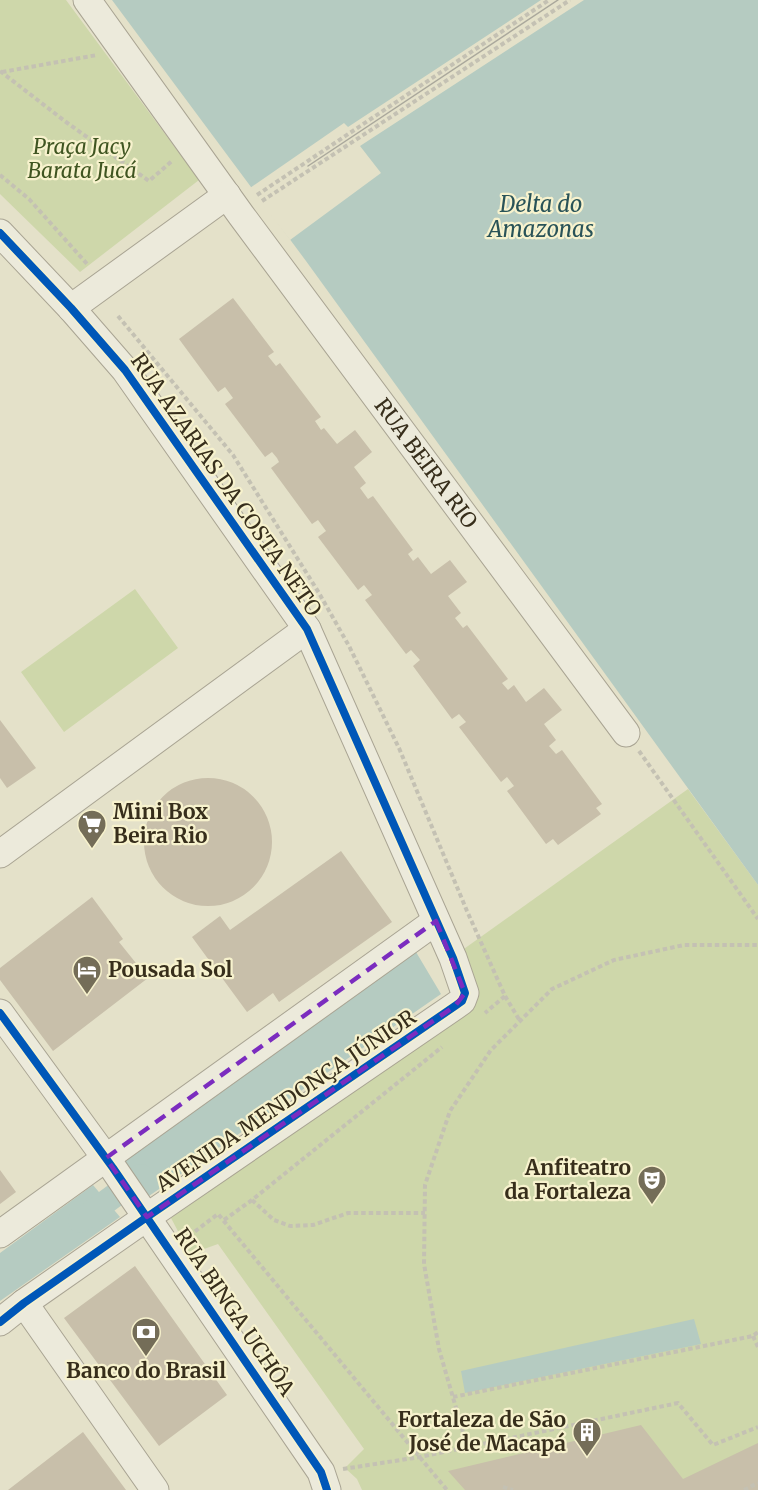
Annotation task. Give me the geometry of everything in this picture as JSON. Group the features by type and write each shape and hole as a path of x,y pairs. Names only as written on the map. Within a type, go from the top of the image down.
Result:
{"street":[{"name":"RUA BEIRA RIO","path":"87,0 240,204 626,733"},
{"path":"71,308 104,284 240,204"},
{"name":"RUA AZARIAS DA COSTA NETO","path":"0,233 71,308 125,370 307,629 464,986"},
{"path":"0,854 307,629"},
{"path":"0,1234 110,1163 436,921"},
{"name":"AVENIDA MENDONÇA JÚNIOR","path":"0,1322 144,1211 462,1001 465,993 464,986"},
{"name":"RUA BINGA UCHÔA","path":"0,1012 171,1250 324,1481"},
{"path":"24,1303 155,1490"}],"path":[{"path":"240,204 549,0"},
{"path":"240,204 570,0"},
{"path":"1,71 98,55"},
{"path":"1,71 66,122 149,181"},
{"path":"0,174 29,199 104,284"},
{"path":"118,316 232,455 319,593 349,646 399,748 467,911 505,996 520,1021"},
{"path":"626,733 758,919"},
{"path":"467,1446 439,1349 424,1264 425,1185 450,1111 491,1050 552,989 614,960 684,945 758,945"},
{"path":"482,1015 505,996"},
{"path":"224,1220 445,1045"},
{"path":"252,1200 274,1220 290,1226 312,1225 348,1213 394,1211 425,1213"},
{"path":"171,1250 218,1214 447,1490"},
{"path":"453,1397 753,1336 758,1332"},
{"path":"753,1336 758,1347"},
{"path":"324,1481 467,1446 678,1403 713,1445 758,1427"},
{"path":"744,1490 758,1483"},
{"path":"503,1487 513,1490"}],"highlighted area":[{"path":"436,921 465,993 455,1006 147,1217 106,1158"}],"green space":[{"name":"Praça Jacy Barata Jucá","path":"0,0 66,0 199,180 80,272 0,194"},
{"path":"135,589 178,648 64,732 21,672"},
{"path":"688,789 758,885 758,1490 362,1490 357,1479 345,1468 364,1449 218,1244 190,1254 171,1218 465,1010 447,961"}],"water":[{"name":"Delta do Amazonas","path":"112,0 758,0 758,885 306,261"},
{"path":"416,952 441,994 149,1196 124,1162"},
{"path":"93,1185 120,1217 0,1301 0,1253"},
{"path":"694,1319 701,1344 465,1393 461,1371"}],"pier":[{"path":"541,0 584,0 360,146 381,173 290,240 250,188 344,123 348,127"}],"building":[{"path":"233,298 274,352 268,356 276,366 280,363 321,417 315,421 321,430 324,428 337,444 355,430 372,452 354,467 366,483 360,488 368,499 373,496 413,550 408,554 413,561 418,557 431,574 450,560 467,582 448,596 461,613 455,618 463,628 467,625 508,679 502,683 508,690 514,685 526,702 544,688 562,710 544,724 556,740 549,746 556,754 562,750 602,804 596,808 601,814 558,845 553,839 546,844 507,791 514,786 507,777 501,782 459,727 466,722 459,714 452,719 413,666 420,660 411,650 406,654 365,600 372,595 364,585 358,590 318,537 326,531 318,520 312,524 271,468 279,462 277,458 272,452 265,457 225,404 233,398 225,387 218,392 179,339"},
{"path":"0,720 36,768 7,788 0,778"},
{"path":"208,778 232,783 253,797 267,818 272,842 267,866 253,887 232,901 208,906 184,901 163,887 149,866 144,842 149,818 163,797 184,783"},
{"path":"341,851 392,922 279,1002 273,993 247,1012 192,937 220,916 230,930"},
{"path":"92,897 123,939 119,942 148,978 53,1051 0,980 0,968"},
{"path":"0,1170 16,1192 0,1204"},
{"name":"Banco do Brasil","path":"135,1266 227,1395 159,1446 64,1318"},
{"name":"Fortaleza de São José de Macapá","path":"641,1425 683,1479 758,1443 758,1490 465,1490 448,1471"},
{"path":"83,1432 126,1490 8,1490"}],"waterway":[{"path":"80,1221 141,1176"}],"tram line":[{"path":"308,166 558,0"}],"cycle path":[{"path":"0,233 71,308 125,370 307,629 453,958 465,993 462,1001 455,1006 147,1217 0,1322"},
{"path":"0,1013 113,1168 321,1472 327,1490"}],"place":[{"name":"Mini Box Beira Rio","path":"92,850"},
{"name":"Pousada Sol","path":"87,996"},
{"name":"Anfiteatro da Fortaleza","path":"652,1206"},
{"name":"Banco do Brasil","path":"146,1358"},
{"name":"Fortaleza de São José de Macapá","path":"587,1458"}]}
